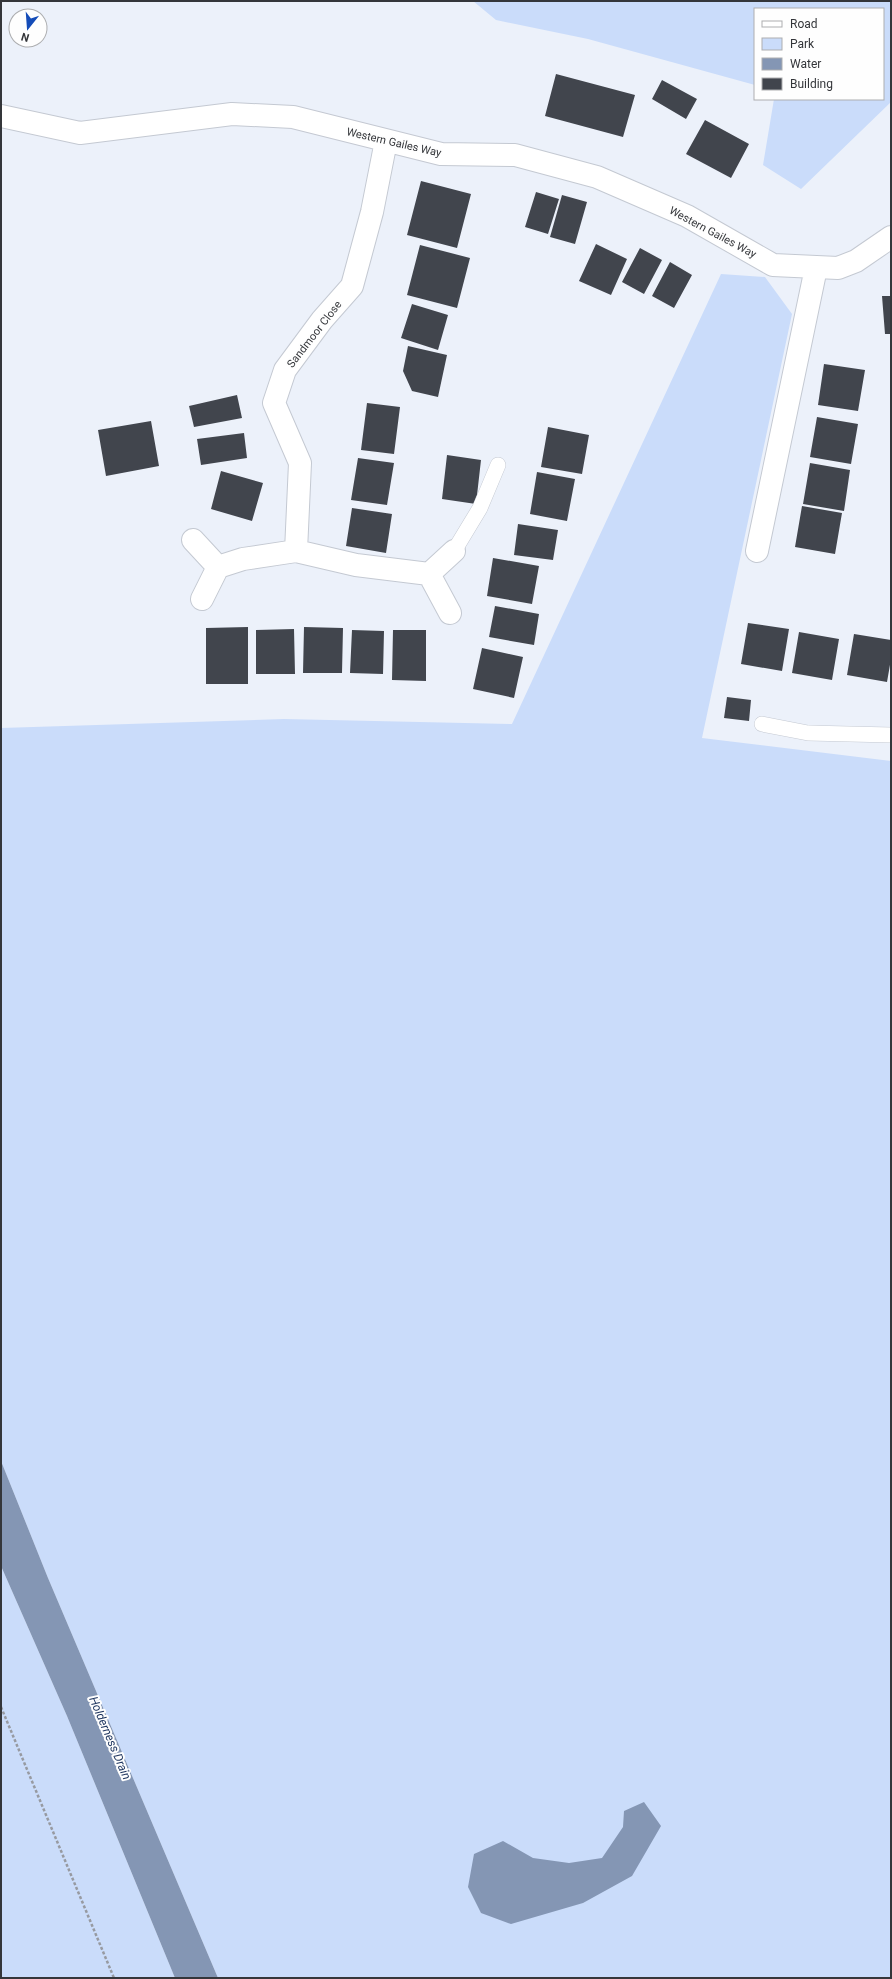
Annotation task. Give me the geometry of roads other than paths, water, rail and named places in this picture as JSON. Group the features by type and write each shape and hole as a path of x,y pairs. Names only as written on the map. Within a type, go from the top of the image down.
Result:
{"street":[{"name":"Western Gailes Way","path":"1,116 80,133 232,114 285,116 441,154 515,155 597,177 687,216 773,265 838,268 856,261 891,237"},
{"name":"Sandmoor Close","path":"296,551 300,463 274,403 285,370 322,320 352,286 372,212 386,141"},
{"path":"757,551 816,268"},
{"path":"193,540 218,567"},
{"path":"202,599 218,567 243,559 296,551 356,565 430,574"},
{"path":"430,574 454,551"},
{"path":"430,574 450,613"}],"lane":[{"path":"454,551 480,508 498,465"},
{"path":"762,724 808,733 891,735"}],"water":[{"name":"Holderness Drain","path":"1,1461 48,1578 218,1978 175,1978 67,1716 1,1566"},
{"path":"644,1802 661,1826 632,1876 583,1903 511,1924 481,1913 468,1887 474,1854 503,1841 533,1858 569,1863 602,1858 623,1827 624,1811"}]}
